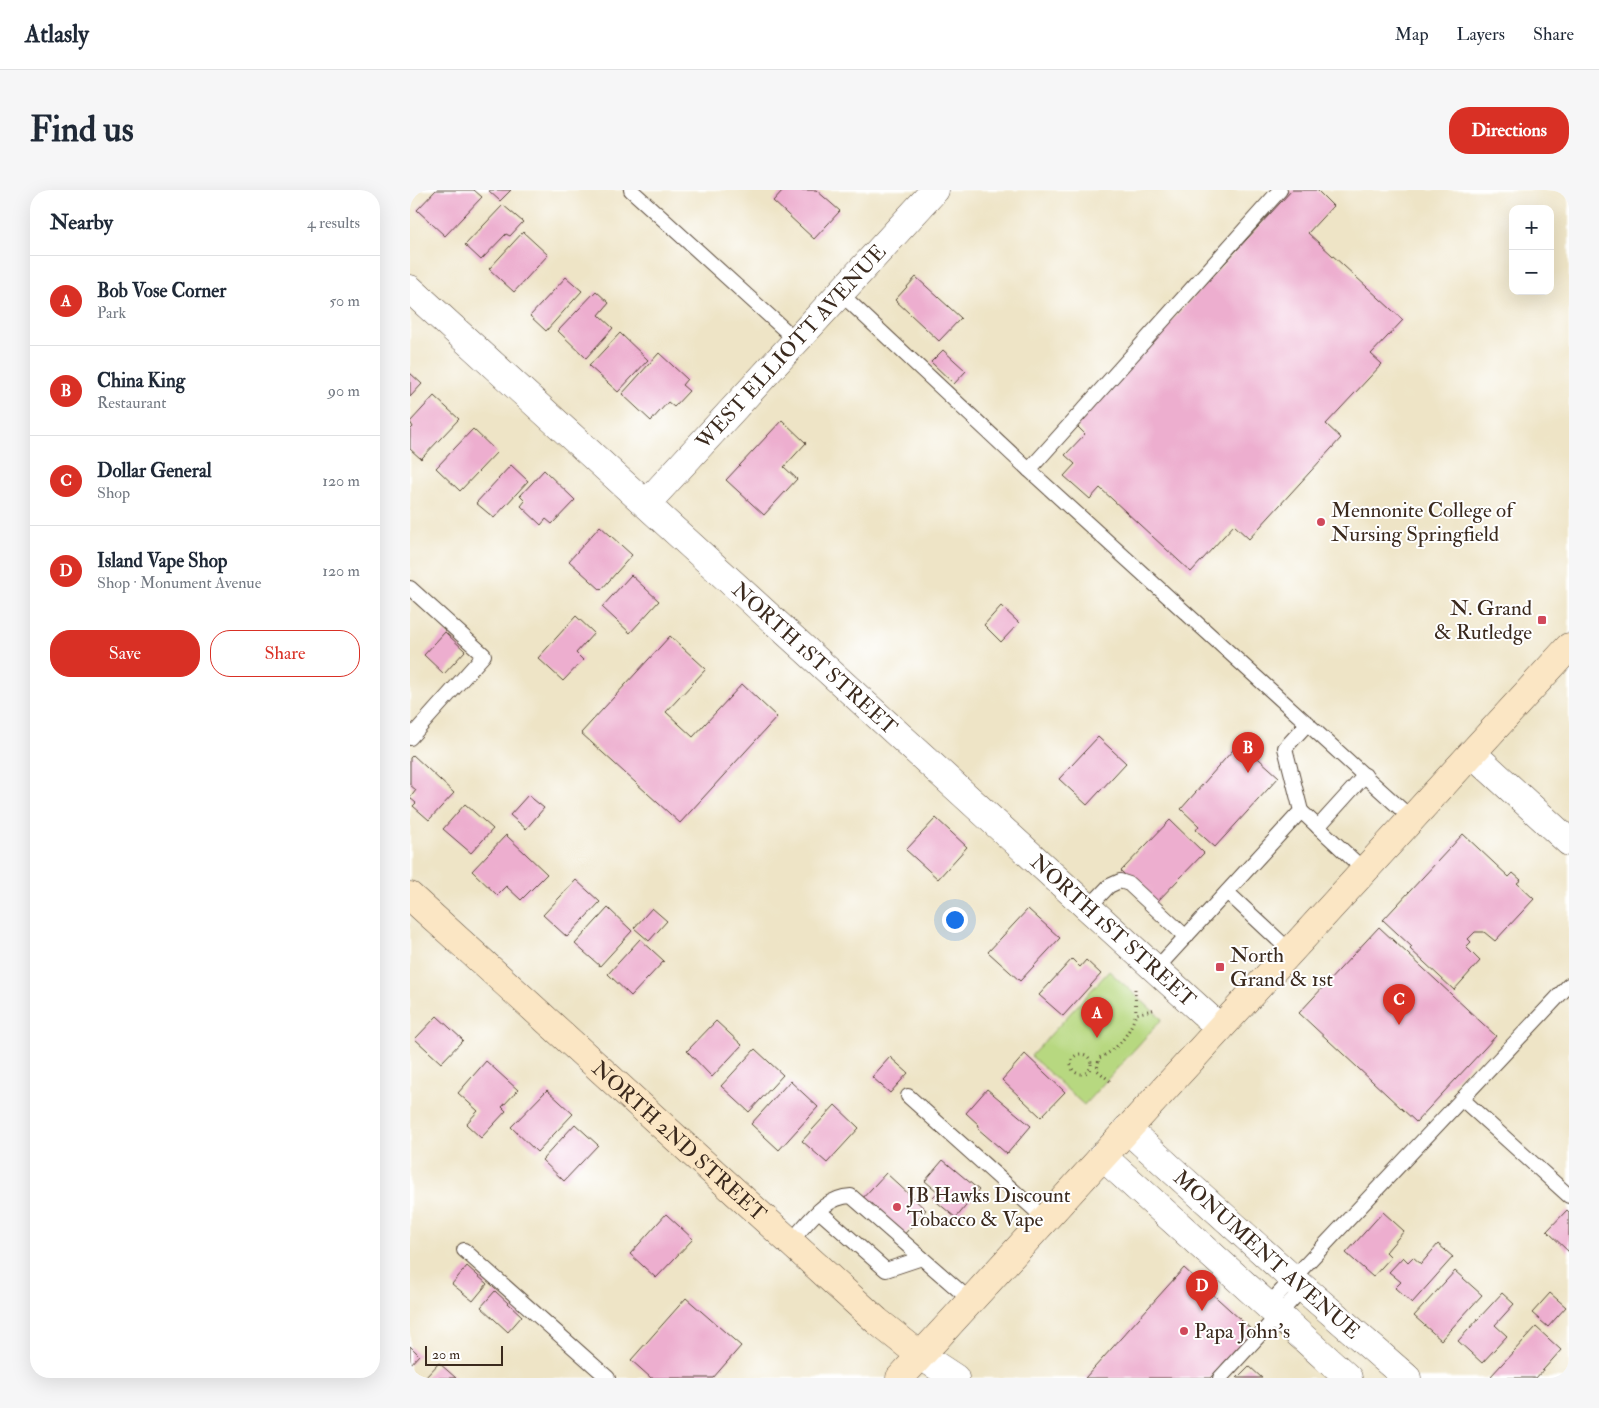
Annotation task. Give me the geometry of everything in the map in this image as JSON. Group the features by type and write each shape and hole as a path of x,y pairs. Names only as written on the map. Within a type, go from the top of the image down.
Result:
{"main road":[{"path":"900,1378 1044,1218 1569,647"},
{"name":"NORTH 2ND STREET","path":"410,896 882,1325 920,1356"}],"street":[{"name":"WEST ELLIOTT AVENUE","path":"646,504 935,190"},
{"name":"NORTH 1ST STREET","path":"410,289 1220,1028"},
{"path":"1472,753 1569,842"},
{"name":"MONUMENT AVENUE","path":"1127,1128 1298,1283 1407,1378"},
{"name":"MONUMENT AVENUE","path":"1102,1156 1348,1378"},
{"name":"NORTH 2ND STREET","path":"920,1356 955,1378"}],"lane":[{"path":"632,190 797,341"},
{"path":"1029,470 1280,190"},
{"path":"840,293 1029,470 1412,819"},
{"path":"410,588 484,655 410,738"},
{"path":"1308,724 1285,748 1301,811 1364,870"},
{"path":"1318,827 1365,775"},
{"path":"1156,969 1301,811"},
{"path":"1088,908 1109,886 1120,881 1129,884 1186,937"},
{"path":"1227,892 1290,951"},
{"path":"1220,1378 1273,1310 1462,1099 1569,985"},
{"path":"908,1096 1044,1218"},
{"path":"1462,1099 1569,1196"},
{"path":"791,1242 819,1211 838,1197 852,1196 970,1300"},
{"path":"819,1211 886,1270 922,1258"},
{"path":"464,1250 608,1378"}],"path":[{"path":"1110,1082 1097,1070 1099,1058 1112,1052 1129,1032 1136,1014 1135,989"},
{"path":"1136,1014 1156,1009"},
{"path":"1080,1053 1089,1057 1091,1063 1087,1072 1080,1074 1074,1071 1071,1066 1074,1056 1080,1053"},
{"path":"1091,1063 1098,1065"}],"green space":[{"path":"1109,971 1162,1019 1084,1105 1031,1056"}],"building":[{"path":"436,190 474,190 482,197 445,236 417,210"},
{"path":"488,190 511,190 500,201"},
{"path":"783,190 816,190 840,211 814,239 773,201"},
{"path":"1292,190 1317,190 1333,206 1308,233 1403,320 1371,354 1382,364 1326,424 1341,438 1249,539 1234,525 1191,572 1100,488 1090,499 1064,476 1075,464 1065,455 1085,434 1076,425"},
{"path":"503,205 523,222 510,236 506,234 481,260 465,245"},
{"path":"523,232 548,255 514,292 489,269"},
{"path":"566,277 582,291 546,331 530,316"},
{"path":"916,277 961,318 939,341 895,300"},
{"path":"596,291 609,303 599,315 613,328 586,358 558,331"},
{"path":"620,333 648,360 618,392 589,366"},
{"path":"943,350 966,371 954,384 931,362"},
{"path":"659,353 687,379 682,385 689,391 674,407 668,402 651,421 622,394"},
{"path":"410,373 422,384 410,397"},
{"path":"434,396 459,419 421,459 410,449 410,430 413,427 410,422"},
{"path":"782,420 806,443 784,467 797,479 764,515 726,480"},
{"path":"473,429 497,452 460,491 436,468"},
{"path":"511,465 528,481 494,518 476,503"},
{"path":"544,470 575,500 552,524 546,519 541,525 521,506 525,501 520,496"},
{"path":"600,526 632,555 601,590 569,561"},
{"path":"631,575 659,601 630,633 602,607"},
{"path":"1001,606 1019,623 1001,642 984,625"},
{"path":"576,616 594,633 576,653 583,660 563,681 538,658"},
{"path":"445,632 465,651 444,674 424,655"},
{"path":"670,636 706,669 666,712 693,737 742,684 777,717 680,823 581,733"},
{"path":"1098,737 1126,763 1087,805 1059,779"},
{"path":"1240,742 1279,777 1215,847 1196,830 1199,826 1181,809"},
{"path":"413,755 454,793 429,820 413,806 416,803 410,798 416,790 410,785 410,758"},
{"path":"528,795 544,808 526,829 510,815"},
{"path":"465,804 493,829 471,853 443,829"},
{"path":"936,818 967,847 938,879 906,850"},
{"path":"1170,820 1204,853 1155,904 1121,871"},
{"path":"1463,834 1509,877 1513,873 1521,880 1517,883 1534,899 1495,941 1484,932 1475,932 1468,939 1471,942 1466,947 1480,961 1454,990 1410,949 1412,947 1383,920"},
{"path":"506,835 547,874 521,900 506,886 497,895 472,871"},
{"path":"576,880 600,902 567,937 543,915"},
{"path":"608,908 632,931 600,966 575,944"},
{"path":"652,908 667,921 649,941 634,928"},
{"path":"1028,909 1060,938 1020,981 988,952"},
{"path":"1379,927 1496,1036 1416,1122 1299,1013"},
{"path":"640,939 664,961 631,996 608,974"},
{"path":"1072,959 1080,967 1086,960 1101,974 1063,1016 1039,995"},
{"path":"437,1016 463,1040 441,1063 415,1039"},
{"path":"716,1021 742,1045 712,1077 687,1051"},
{"path":"755,1049 783,1075 749,1112 721,1086"},
{"path":"1025,1054 1065,1092 1041,1117 1002,1080"},
{"path":"890,1057 908,1073 890,1093 872,1077"},
{"path":"486,1061 518,1090 502,1107 506,1111 481,1138 466,1124 478,1111 458,1093"},
{"path":"790,1081 818,1107 779,1150 751,1124"},
{"path":"987,1089 1031,1126 1007,1154 977,1128 979,1125 966,1113"},
{"path":"547,1090 573,1114 537,1152 511,1127"},
{"path":"835,1105 859,1128 827,1163 802,1141"},
{"path":"575,1124 598,1145 564,1181 542,1160"},
{"path":"943,1160 979,1190 956,1218 932,1198 938,1192 925,1181"},
{"path":"886,1173 926,1210 901,1238 860,1201"},
{"path":"1567,1210 1569,1212 1569,1252 1547,1231"},
{"path":"1383,1212 1404,1231 1386,1252 1391,1257 1373,1277 1346,1253"},
{"path":"666,1214 693,1239 656,1278 630,1254"},
{"path":"1438,1244 1453,1257 1412,1303 1395,1288 1401,1282 1389,1272 1403,1257 1408,1262 1413,1257 1421,1264"},
{"path":"467,1266 487,1284 473,1301 452,1284"},
{"path":"1184,1268 1253,1331 1210,1378 1085,1378"},
{"path":"1455,1271 1482,1295 1441,1340 1414,1316"},
{"path":"495,1291 522,1316 508,1332 481,1307"},
{"path":"1502,1293 1514,1304 1495,1325 1507,1336 1482,1363 1458,1341"},
{"path":"1550,1293 1566,1307 1548,1327 1532,1313"},
{"path":"686,1298 741,1346 713,1378 651,1378 631,1360"},
{"path":"1536,1327 1561,1350 1536,1378 1494,1378 1491,1376"},
{"path":"410,1346 419,1355 410,1365"},
{"path":"439,1363 456,1378 425,1378"},
{"path":"1249,1366 1262,1378 1237,1378"}],"place":[{"name":"Mennonite College of Nursing Springfield","path":"1321,522"},
{"name":"N. Grand & Rutledge","path":"1542,620"},
{"name":"China King","path":"1248,773"},
{"name":"North Grand & 1st","path":"1220,967"},
{"name":"Dollar General","path":"1399,1025"},
{"name":"Bob Vose Corner","path":"1097,1038"},
{"name":"JB Hawks Discount Tobacco & Vape","path":"897,1207"},
{"name":"Island Vape Shop","path":"1202,1311"},
{"name":"Papa John's","path":"1184,1331"}]}
